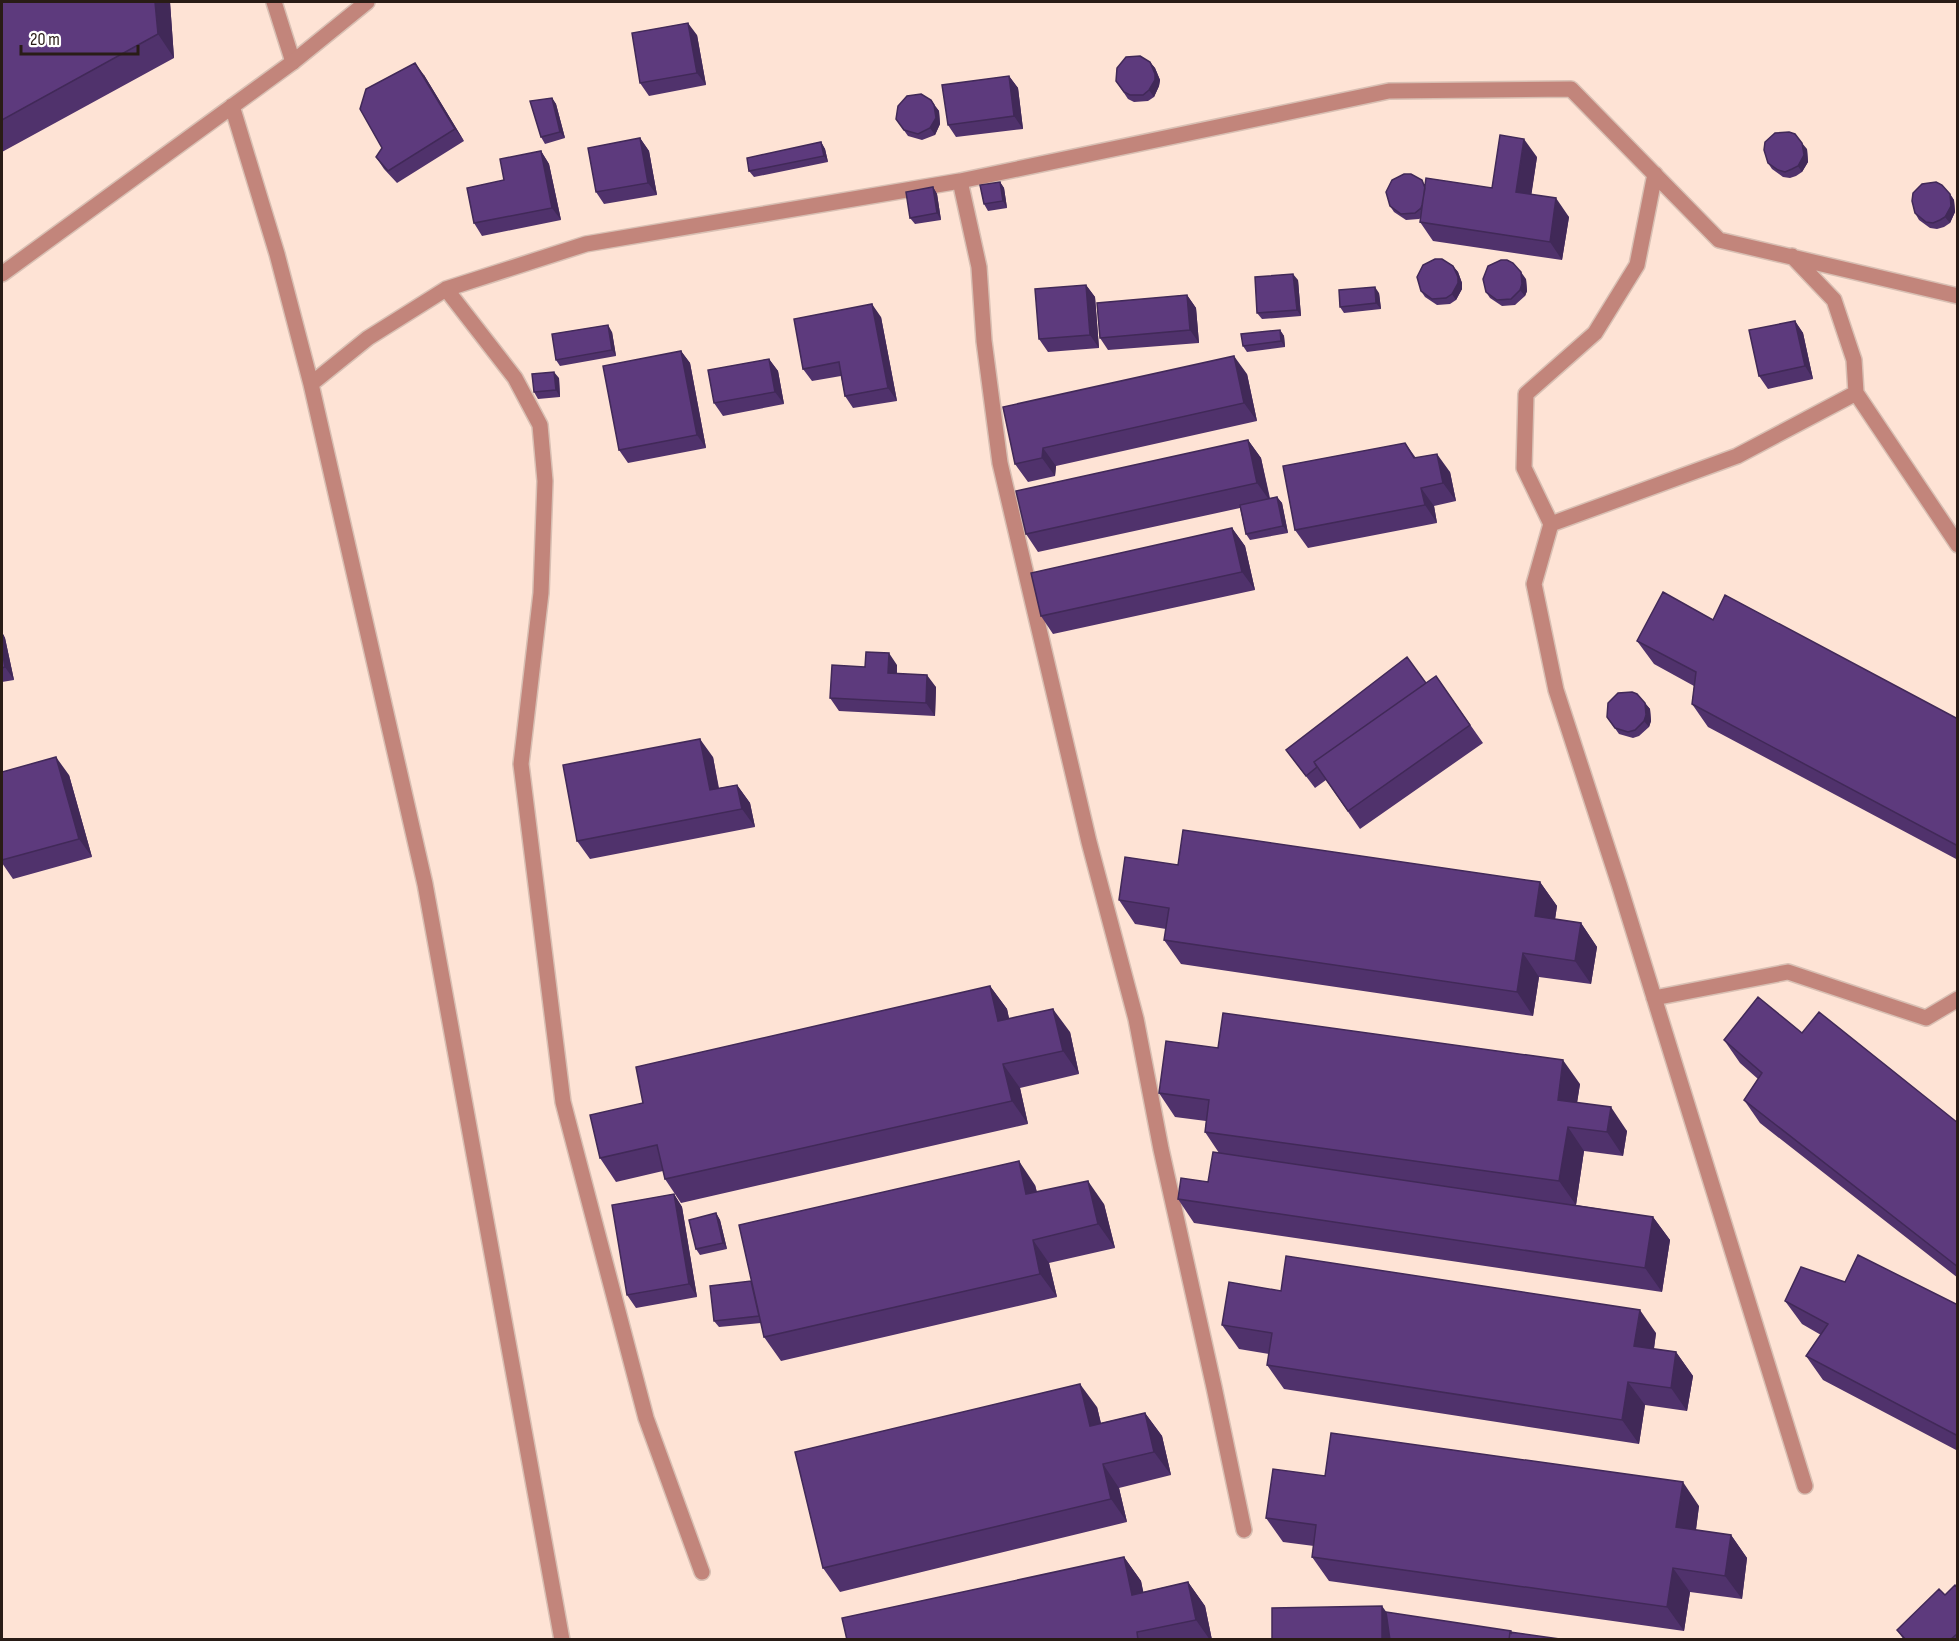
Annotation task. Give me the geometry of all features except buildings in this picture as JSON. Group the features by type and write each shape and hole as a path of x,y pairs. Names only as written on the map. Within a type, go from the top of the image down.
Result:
{"street":[{"path":"274,2 293,62"},
{"path":"2,274 293,62 367,2"},
{"path":"311,384 368,338 447,289 586,244 960,181 1389,91 1571,89 1719,240 1958,296"},
{"path":"232,106 277,254 311,384 425,884 488,1219 562,1640"},
{"path":"1655,174 1636,265 1595,333 1526,394 1524,468 1551,524 1534,584 1556,690 1654,998 1804,1486"},
{"path":"960,181 980,267 984,341 1000,462 1089,842 1136,1019 1161,1149 1244,1530"},
{"path":"1792,256 1834,300 1854,360 1856,393 1958,545"},
{"path":"447,289 515,378 540,425 545,481 541,593 521,764 563,1102 646,1418 702,1572"},
{"path":"1551,524 1737,456 1856,393"},
{"path":"1654,998 1788,972 1926,1018 1958,999"}]}
